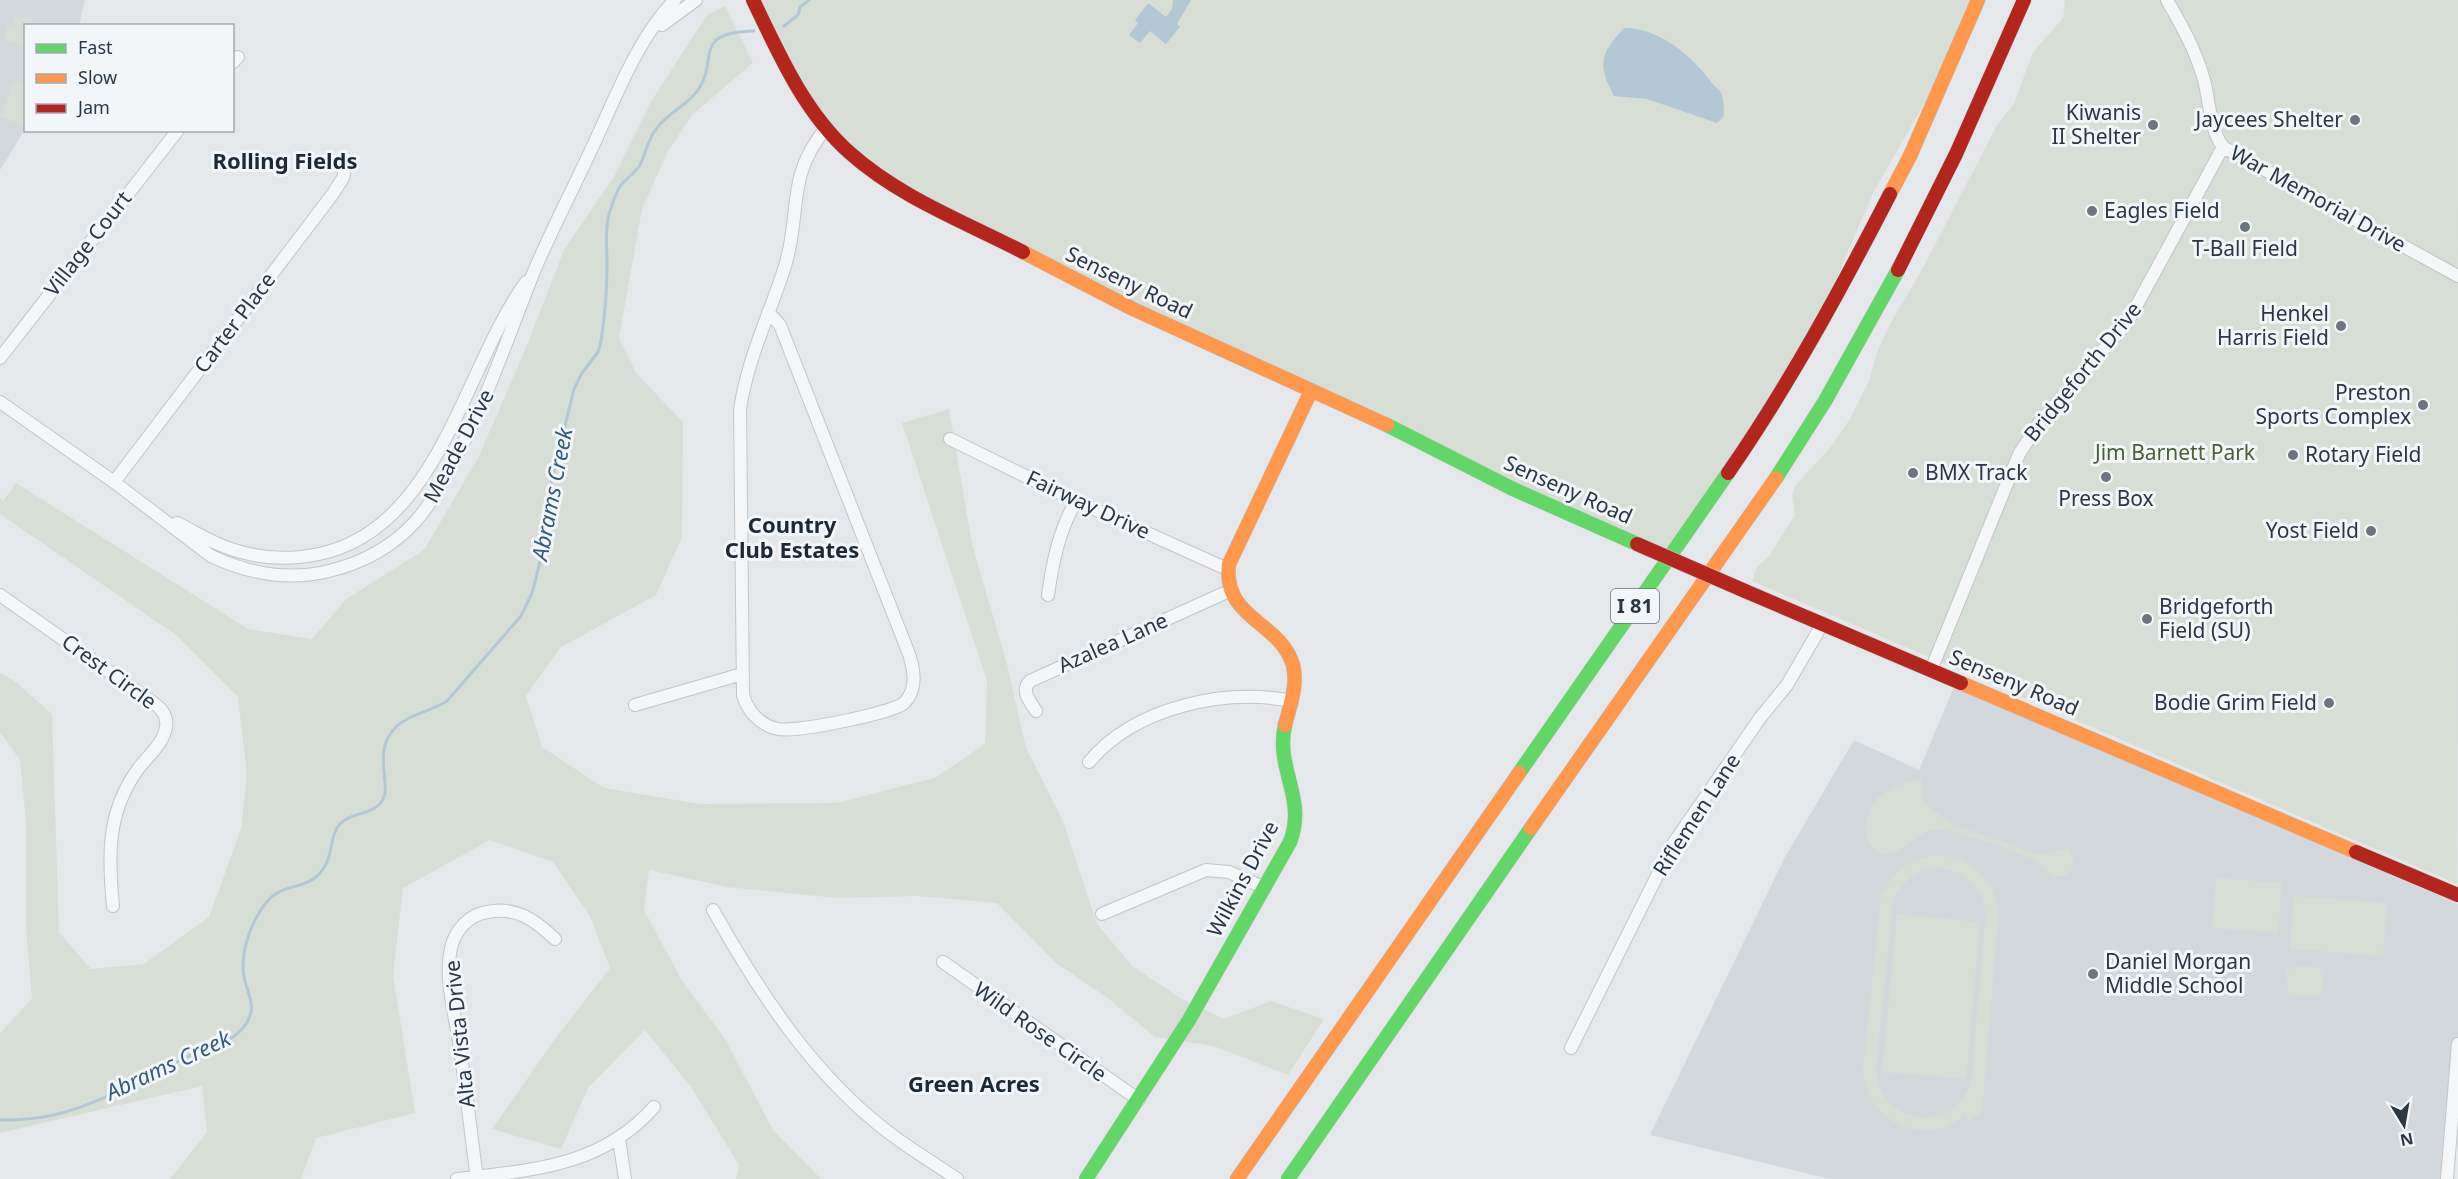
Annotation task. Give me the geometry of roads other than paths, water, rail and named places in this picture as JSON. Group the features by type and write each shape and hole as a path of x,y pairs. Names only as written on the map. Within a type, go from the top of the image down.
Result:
{"main road":[{"name":"Senseny Road","path":"753,0 789,75 826,128 859,160 927,206 1131,308 1403,433 1513,489 1745,591 2458,895"},
{"name":"I 81","path":"1237,1179 1749,443 1866,243 1910,156 1978,0"},
{"name":"I 81","path":"1288,1179 1662,639 1698,594 1825,402 1919,232 1982,101 2024,0"},
{"path":"1229,591 1227,569 1311,391"},
{"name":"Wilkins Drive","path":"1086,1179 1139,1100 1198,1005 1290,842 1297,818 1294,796 1285,772 1281,746 1292,701 1295,671 1287,652 1239,605 1229,591"}],"street":[{"name":"Meade Drive","path":"0,402 162,517 211,556 237,568 285,576 321,573 356,563 384,548 415,522 442,483 489,388 536,268 618,93 650,36 675,0"},
{"name":"Meade Drive","path":"650,36 670,17 696,0"},
{"name":"War Memorial Drive","path":"2167,0 2196,55 2214,131 2223,147 2458,276"},
{"path":"768,312 780,325 909,654 914,680 909,697 890,711 786,730 766,725 750,712 743,695 740,410 749,364 790,246 799,175 811,149 826,128"},
{"name":"Village Court","path":"0,358 176,132"},
{"name":"Bridgeforth Drive","path":"1931,670 2019,454 2040,422 2127,323 2223,147"},
{"name":"Carter Place","path":"114,482 332,195 343,178 347,160"},
{"name":"Meade Drive","path":"162,517 233,550 273,558 328,552 360,539 377,529 403,505 427,471 494,332 536,268"},
{"name":"Fairway Drive","path":"950,439 1076,501 1227,569"},
{"path":"1048,595 1054,554 1062,525 1076,501"},
{"name":"Azalea Lane","path":"1036,711 1025,693 1024,688 1030,681 1229,591"},
{"name":"Crest Circle","path":"0,595 155,704 165,715 167,722 163,736 137,771 115,814 110,845 113,906"},
{"name":"Riflemen Lane","path":"1571,1047 1673,844 1760,718 1787,685 1823,623"},
{"path":"635,705 742,674"},
{"path":"1089,762 1099,751 1134,727 1196,702 1235,696 1292,701"},
{"path":"1102,914 1206,870 1229,872 1265,888"},
{"name":"Alta Vista Drive","path":"477,1178 451,992 451,946 455,936 471,917 496,910 519,913 530,918 555,939"},
{"path":"713,910 751,975 785,1024 838,1087 888,1132 957,1179"},
{"name":"Wild Rose Circle","path":"943,962 1139,1100"},
{"path":"2446,1179 2458,1044"},
{"path":"458,1179 477,1178 568,1162 586,1156 620,1139 654,1107"},
{"path":"620,1139 625,1179"}],"water":[{"path":"1173,0 1191,0 1177,24 1180,27 1166,44 1150,31 1140,43 1129,35 1138,23 1135,20 1148,3 1166,17 1172,9"},
{"path":"1624,28 1637,29 1662,38 1685,54 1720,92 1724,116 1717,123 1647,99 1614,96 1605,76 1604,60 1610,45"}],"waterway":[{"name":"Abrams Creek","path":"784,26 798,15 800,7 809,0"},
{"name":"Abrams Creek","path":"0,1120 47,1116 87,1105 227,1040 236,1035 245,1025 250,1016 251,1007 244,977 243,958 247,939 265,904 271,897 310,881 322,871 329,857 333,836 339,825 349,818 373,809 382,801 385,794 384,748 395,728 405,720 447,701 521,616 532,593 547,535 551,483 574,389 582,373 598,352 601,341 606,293 609,212 621,185 640,165 654,132 665,119 694,95 702,83 713,43 720,37 733,33 754,31"}],"place":[{"name":"Jaycees Shelter","path":"2355,120"},
{"name":"Kiwanis II Shelter","path":"2153,125"},
{"name":"Eagles Field","path":"2092,211"},
{"name":"T-Ball Field","path":"2245,227"},
{"name":"Henkel Harris Field","path":"2341,326"},
{"name":"Preston Sports Complex","path":"2423,405"},
{"name":"Rotary Field","path":"2293,455"},
{"name":"BMX Track","path":"1913,473"},
{"name":"Press Box","path":"2106,477"},
{"name":"Yost Field","path":"2371,531"},
{"name":"Bridgeforth Field (SU)","path":"2147,619"},
{"name":"Bodie Grim Field","path":"2329,703"},
{"name":"Daniel Morgan Middle School","path":"2093,974"}],"district":[{"name":"Rolling Fields","path":"285,161"},
{"name":"Country Club Estates","path":"792,538"},
{"name":"Green Acres","path":"974,1084"}],"park label":[{"name":"Jim Barnett Park","path":"2175,453"}]}
